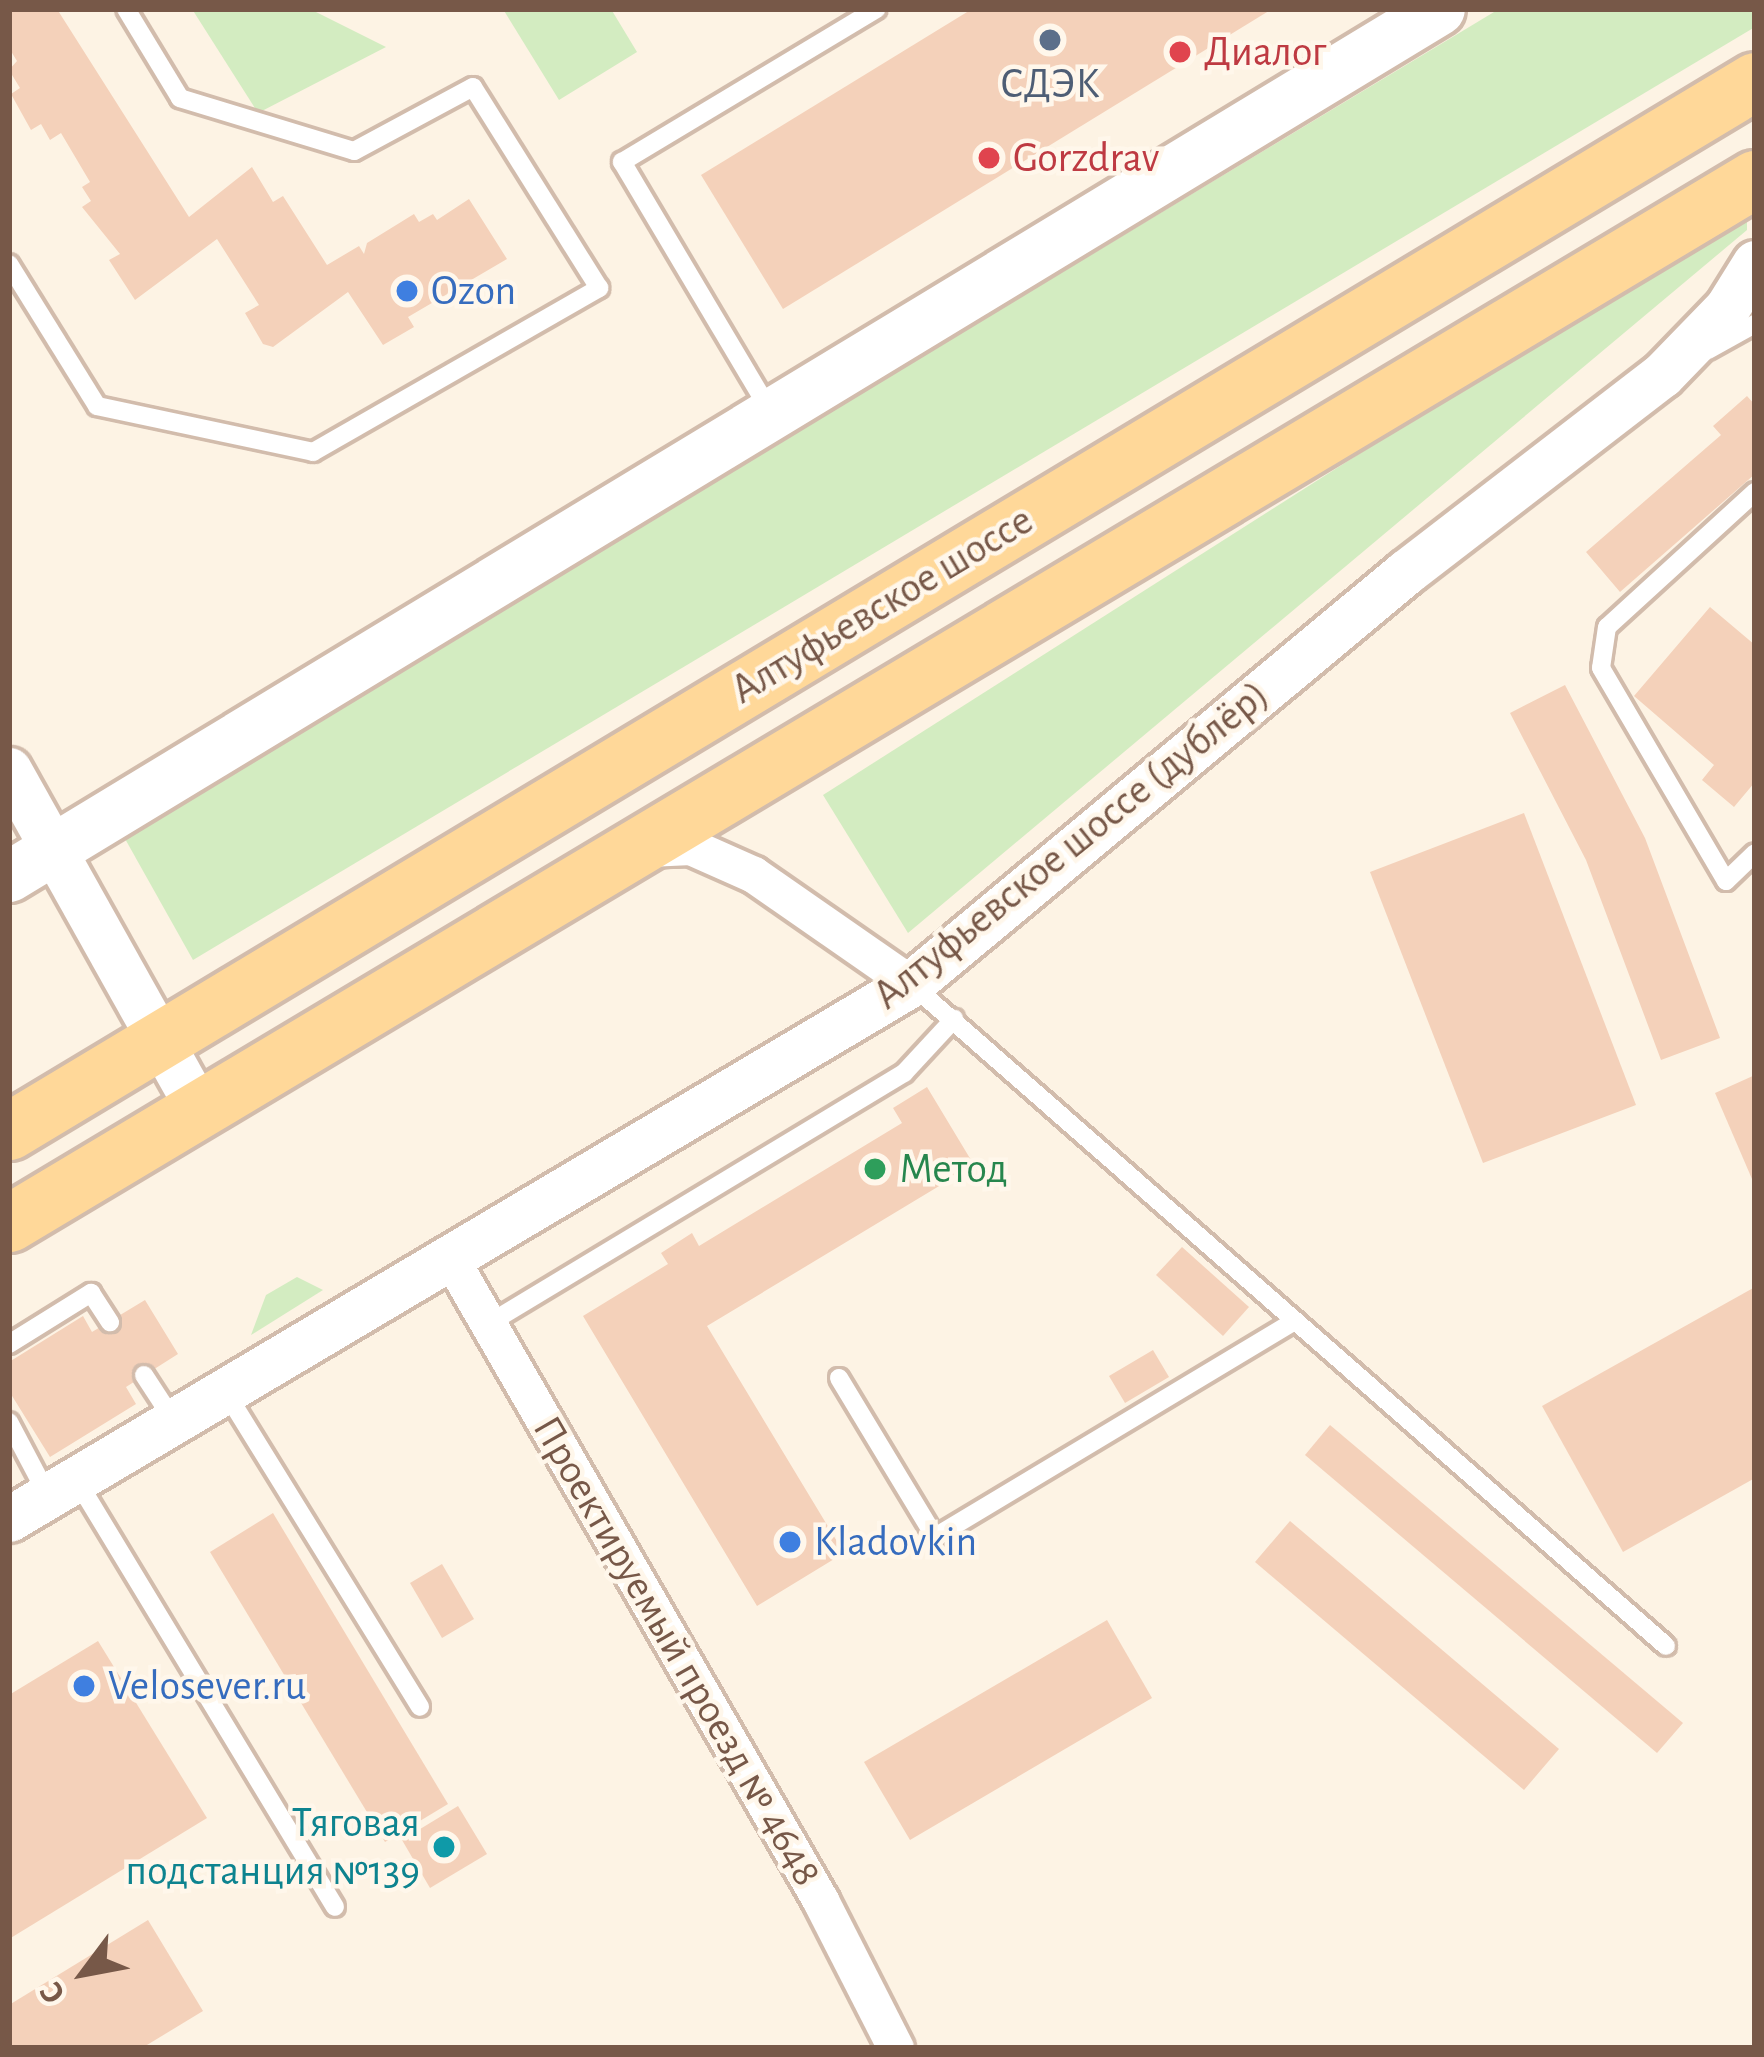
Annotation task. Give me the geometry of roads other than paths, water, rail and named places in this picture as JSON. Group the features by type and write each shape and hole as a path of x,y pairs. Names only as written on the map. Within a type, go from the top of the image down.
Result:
{"main road":[{"path":"9,875 1438,9"},
{"name":"Алтуфьевское шоссе","path":"9,1131 1755,81"},
{"name":"Алтуфьевское шоссе","path":"9,1223 1755,178"}],"street":[{"name":"Алтуфьевское шоссе (дублёр)","path":"9,1520 910,984 1406,572 1662,375 1726,308 1755,263"},
{"path":"9,770 198,1108"},
{"path":"632,850 691,847 754,874 910,984"},
{"name":"Проектируемый проезд № 4648","path":"451,1257 821,1900 896,2048"}],"lane":[{"path":"11,274 98,406 314,452 599,288 473,87 353,151 180,98 126,9"},
{"path":"770,411 622,162 877,9"},
{"path":"1662,375 1755,324"},
{"path":"1755,492 1625,607 1607,627 1601,656 1614,693 1726,881 1755,853"},
{"path":"910,984 1666,1646"},
{"path":"488,1324 904,1073 954,1019"},
{"path":"9,1344 91,1293 110,1322"},
{"path":"839,1378 935,1537 1295,1321"},
{"path":"144,1375 174,1421"},
{"path":"225,1391 420,1707"},
{"path":"9,1422 62,1488 335,1907"}],"place":[{"name":"СДЭК","path":"1050,40"},
{"name":"Диалог","path":"1180,52"},
{"name":"Gorzdrav","path":"989,158"},
{"name":"Ozon","path":"407,291"},
{"name":"Метод","path":"875,1169"},
{"name":"Kladovkin","path":"790,1542"},
{"name":"Velosever.ru","path":"84,1686"},
{"name":"Тяговая подстанция №139","path":"444,1847"}]}
